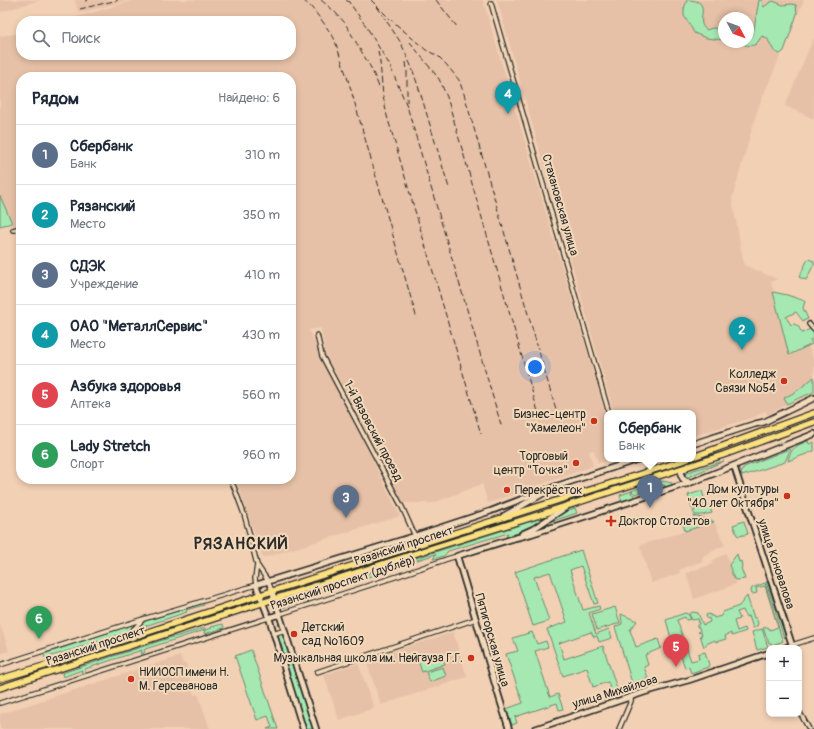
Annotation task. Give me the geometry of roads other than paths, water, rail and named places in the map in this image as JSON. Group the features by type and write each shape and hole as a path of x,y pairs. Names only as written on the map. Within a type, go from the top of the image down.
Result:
{"main road":[{"path":"696,443 764,422 814,398"},
{"name":"Рязанский проспект","path":"696,456 814,413"},
{"name":"Рязанский проспект","path":"0,688 570,505 723,455 814,422"},
{"name":"Рязанский проспект (дублёр)","path":"687,484 814,434"},
{"name":"Рязанский проспект (дублёр)","path":"554,487 621,462"},
{"name":"Рязанский проспект","path":"0,679 679,462"},
{"path":"689,466 682,471 681,475 683,480 693,482"},
{"path":"497,520 554,487"}],"street":[{"name":"Стахановская улица","path":"491,3 608,410"},
{"path":"809,324 814,330"},
{"name":"1-й Вязовский проезд","path":"317,335 322,356 402,507 415,536"},
{"name":"улица Коновалова","path":"734,466 792,645"},
{"path":"232,484 250,532 257,565 255,578 256,585 274,634 303,729"},
{"name":"Рязанский проспект (дублёр)","path":"0,703 268,618 447,559 687,484"},
{"name":"Рязанский проспект (дублёр)","path":"0,665 144,618 415,536 491,511 554,487"},
{"path":"515,538 533,529 570,505"},
{"name":"Пятигорская улица","path":"457,556 509,729"},
{"path":"257,565 268,581 272,591 316,729"},
{"path":"124,640 144,618"},
{"path":"317,672 476,619"},
{"path":"274,634 285,630"},
{"path":"792,645 814,638"},
{"name":"улица Михайлова","path":"535,729 766,654"},
{"path":"619,729 631,702 631,697"},
{"path":"802,717 809,729"}],"railway":[{"path":"80,9 118,0"},
{"path":"303,0 311,7 334,38 349,83 417,319"},
{"path":"321,0 345,23 371,68 380,89"},
{"path":"346,0 366,26 389,64 407,106 502,428"},
{"path":"371,0 376,5 401,43 412,68 449,188"},
{"path":"436,0 458,28"},
{"path":"376,5 426,50 438,56 459,80 558,417"},
{"path":"410,42 439,79 447,97 541,422"},
{"path":"378,51 383,96 387,116 481,434"},
{"path":"406,62 407,102"}],"place":[{"name":"ОАО \"МеталлСервис\"","path":"508,114"},
{"name":"Рязанский","path":"742,350"},
{"name":"Колледж Связи №54","path":"784,381"},
{"name":"Бизнес-центр \"Хамелеон\"","path":"594,421"},
{"name":"Торговый центр \"Точка\"","path":"576,463"},
{"name":"Перекрёсток","path":"507,490"},
{"name":"Дом культуры \"40 лет Октября\"","path":"787,496"},
{"name":"Сбербанк","path":"650,508"},
{"name":"СДЭК","path":"346,518"},
{"name":"Доктор Столетов","path":"611,521"},
{"name":"Детский сад №1609","path":"294,634"},
{"name":"Lady Stretch","path":"39,639"},
{"name":"Музыкальная школа им. Нейгауза Г.Г.","path":"471,658"},
{"name":"Азбука здоровья","path":"676,667"},
{"name":"НИИОСП имени Н. М. Герсеванова","path":"131,679"}],"district":[{"name":"РЯЗАНСКИЙ","path":"241,544"}]}
